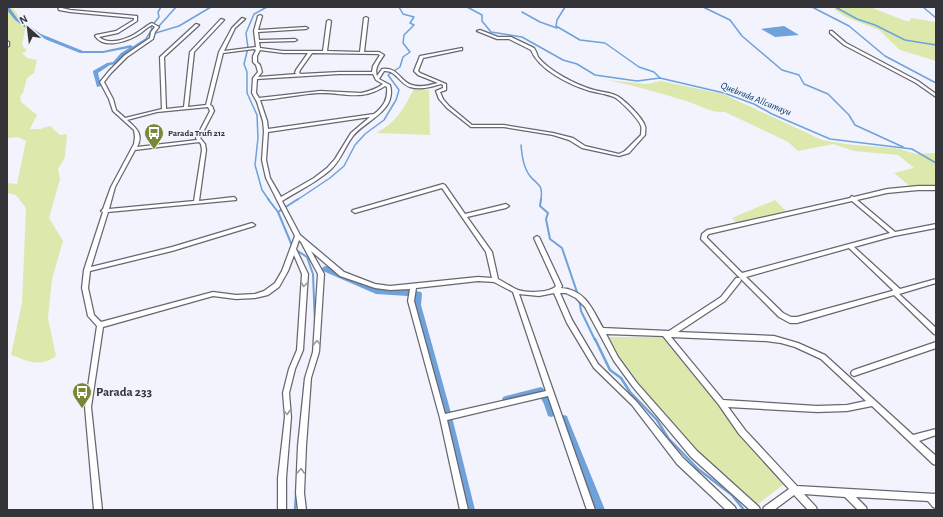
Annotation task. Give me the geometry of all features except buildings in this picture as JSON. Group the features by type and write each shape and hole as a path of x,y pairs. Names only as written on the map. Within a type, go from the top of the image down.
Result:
{"street":[{"path":"60,7 60,9 70,11 136,18 136,20 117,32 97,36 99,39 106,42 123,40 136,34 148,25 152,24 157,27 153,32 152,38 121,60 102,82 111,99 114,110 136,130 137,137 133,149 113,187 104,211 87,270 85,288 90,316 100,324"},
{"path":"260,16 256,31 258,50 255,56 255,62 258,65 260,72 255,78 254,93 266,130 264,160 268,178 284,210 321,274 316,352 308,378 302,446 300,493 302,510"},
{"path":"362,53 366,18"},
{"path":"208,106 221,52 234,28 243,19"},
{"path":"186,108 192,52 222,20"},
{"path":"325,52 329,21"},
{"path":"164,111 162,57 197,25"},
{"path":"256,31 306,28"},
{"path":"461,49 421,57 416,71 419,74 445,85 445,89 438,91 441,99 471,126 504,126 553,134 571,139 584,147 619,155 627,152 643,135 643,125 620,99 611,94 588,89 562,77 539,62 533,49 510,38 498,38 479,31"},
{"path":"831,32 845,44 917,82 934,94"},
{"path":"257,41 295,40"},
{"path":"221,52 248,48 258,50 379,53 382,55 375,66 374,73 377,79 389,86 391,94 377,115 355,131 334,163 327,170 280,200"},
{"path":"300,75 297,73 298,70 311,52"},
{"path":"377,79 383,70 389,69 395,71 398,77 412,86 442,83"},
{"path":"255,78 374,73"},
{"path":"257,99 319,92 355,95 378,90 385,84"},
{"path":"124,119 164,111 208,106"},
{"path":"196,202 204,150 198,138 212,111 210,106 208,106"},
{"path":"266,130 377,115"},
{"path":"133,149 200,141"},
{"path":"355,211 443,186 489,252 496,280"},
{"path":"936,188 887,191 852,198 706,232 704,235 704,239 740,278 782,315 790,320 797,320 936,281"},
{"path":"852,198 894,234"},
{"path":"104,211 234,199"},
{"path":"464,216 506,206"},
{"path":"87,270 172,249 252,225"},
{"path":"667,333 723,299 740,278 894,234 936,226"},
{"path":"537,238 559,286 556,290"},
{"path":"100,324 213,294 236,297 255,296 266,293 277,285 285,271 293,248 301,239"},
{"path":"301,239 342,274 375,286 390,288 413,287 478,279 496,280 515,291 539,294 556,290 567,291 578,296 587,305 616,359 635,385 694,454 756,510"},
{"path":"850,246 936,332"},
{"path":"282,510 282,478 288,417 286,393 292,368 300,350 305,274 293,248"},
{"path":"413,287 411,301 443,418 464,510"},
{"path":"556,290 569,321 596,366 634,403 680,461 732,510"},
{"path":"515,291 549,393 591,510"},
{"path":"98,510 88,407 100,324"},
{"path":"601,331 766,338 783,340 806,347 823,357 936,461"},
{"path":"667,333 742,432 812,510"},
{"path":"854,373 936,345"},
{"path":"443,418 549,393"},
{"path":"721,403 817,409 847,408 873,403"},
{"path":"913,439 936,432"},
{"path":"767,510 795,490 932,497 936,504"},
{"path":"847,493 863,510"}],"green space":[{"path":"7,7 12,7 20,18 27,20 22,45 27,51 22,53 27,58 37,60 34,73 27,78 23,93 20,96 21,102 37,115 30,129 40,129 50,126 60,135 67,134 65,157 58,169 60,179 49,218 63,241 52,279 48,318 56,356 50,360 39,363 11,355 22,303 26,208 16,195 7,193 7,183 17,184 26,141 18,137 7,138"},
{"path":"834,7 870,7 906,21 910,21 911,18 936,22 936,61 900,50 879,30 846,17 835,10"},
{"path":"606,80 647,84 661,81 723,94 822,140 853,145 896,148 916,154 936,153 936,187 911,187 894,173 914,168 898,155 854,151 833,144 798,151 788,142 725,112 710,110 656,92"},
{"path":"414,89 429,90 430,135 376,133 394,120 403,109"},
{"path":"775,200 786,211 737,223 732,218"},
{"path":"608,337 663,337 784,484 757,505 695,451 644,393 618,358"}],"water":[{"path":"784,26 799,35 775,37 761,29"}],"waterway":[{"path":"7,7 16,19 39,35 82,52 103,52 131,46 132,48 123,54 115,63 109,64 95,72 99,86"},
{"path":"152,29 151,27 159,17 158,12 161,7"},
{"path":"152,29 160,25 176,7"},
{"path":"149,35 179,26 211,7"},
{"path":"267,7 254,14 246,33 248,48 244,64 247,72 247,93 257,115 258,138 255,165 262,190 269,200"},
{"path":"297,200 330,178 344,166 355,145 365,134 384,120 396,100 399,90 388,75 400,67 403,57 410,52 403,43 404,35 414,25 410,23 414,17 403,14 399,7"},
{"name":"Quebrada Allcamayu","path":"467,7 482,15 482,21 491,32 522,37 563,60 577,64 595,75 637,81 660,78"},
{"path":"565,7 557,20 556,26 580,40 605,43 639,67 654,72 660,78"},
{"path":"703,7 730,20 742,36 782,70 799,75 804,84 828,94 849,115 855,125 903,147"},
{"path":"812,7 849,26 885,56 936,83"},
{"path":"839,7 837,8 857,19 875,25 905,40 936,45"},
{"path":"923,7 936,18"},
{"path":"522,12 540,22 557,28"},
{"path":"132,48 146,39 152,29"},
{"name":"Quebrada Allcamayu","path":"660,78 724,93 754,104 772,114 830,139 912,149 936,163"},
{"path":"521,145 523,161 526,169 541,188 541,199"},
{"path":"268,199 278,212"},
{"path":"278,212 298,199"},
{"path":"541,199 540,206 548,213 546,219 550,239 562,248 578,295"},
{"path":"278,212 293,248 307,257 313,274 315,324"},
{"path":"326,269 376,291 408,293"},
{"path":"416,294 418,294 417,305 447,413 470,510"},
{"path":"579,299 581,311 595,340"},
{"path":"595,339 610,370 621,378 630,392 657,420 668,438 698,469 732,495 744,510"},
{"path":"300,432 305,383"},
{"path":"506,400 541,391 548,403 551,413"},
{"path":"564,419 600,510"},
{"path":"295,510 297,482"}],"place":[{"name":"Parada Trufi 212","path":"154,150"},
{"name":"Parada 233","path":"82,409"}]}
